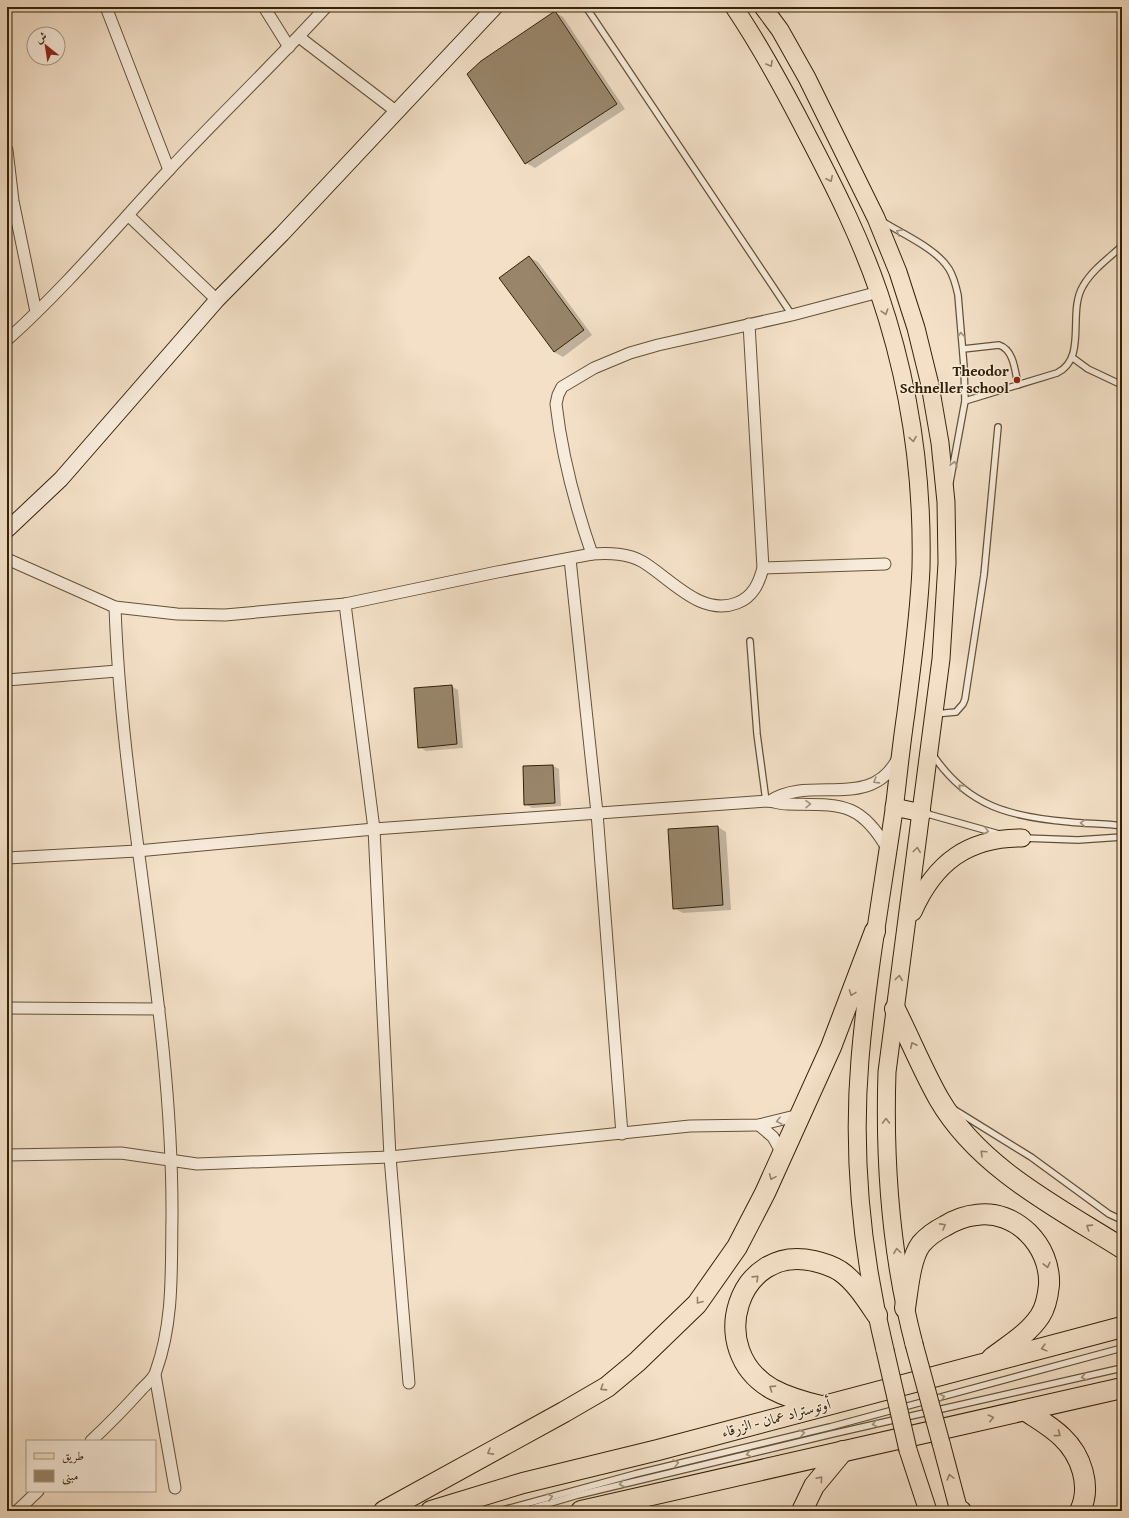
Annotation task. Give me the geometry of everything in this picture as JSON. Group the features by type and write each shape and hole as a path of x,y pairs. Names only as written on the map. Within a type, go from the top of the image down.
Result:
{"highway":[{"path":"384,1511 564,1412 607,1386 637,1362 697,1304 722,1270 751,1221 831,1047 875,930"},
{"path":"895,1009 940,1100 980,1150 1005,1173 1122,1248"},
{"path":"905,1308 911,1268 921,1244 938,1230 957,1219 977,1214 998,1216 1017,1224 1033,1237 1044,1255 1049,1275 1048,1296 1041,1315 1027,1331 984,1364"},
{"path":"821,1406 794,1399 771,1388 751,1372 738,1350 735,1334 735,1318 739,1302 747,1287 758,1275 772,1266 787,1260 804,1258 822,1263 840,1271 866,1298 876,1315"},
{"name":"أوتوستراد عمان - الزرقاء","path":"431,1511 523,1483 650,1452 1122,1327"},
{"path":"581,1511 1122,1388"},
{"path":"1026,1411 1061,1435 1075,1453 1084,1476 1085,1493 1080,1511"},
{"path":"802,1511 814,1486 844,1451"}],"main road":[{"path":"734,7 759,44 787,95 854,229 879,292 895,346 907,401 916,456 920,512 921,568 917,624 894,807 875,930 860,1060 858,1134 861,1207 869,1275 876,1315 908,1450 928,1511"},
{"path":"763,7 780,30 807,78 876,218 898,272 924,357 940,443 946,502 947,563 944,624 922,812 904,932 895,1009 888,1072 886,1122 887,1171 905,1308 960,1510"},
{"path":"759,44 780,30"},
{"path":"894,807 922,812"},
{"path":"904,932 920,897 928,884 954,857 964,850 996,839 1022,838"}],"street":[{"path":"106,7 169,170"},
{"path":"264,7 289,46"},
{"path":"7,340 36,312 169,170 299,37 326,7"},
{"path":"7,530 61,479 217,300 495,7"},
{"path":"299,37 397,112"},
{"path":"7,150 13,202 36,312"},
{"path":"128,215 217,300"},
{"path":"592,554 575,504 567,469 556,404 558,394 562,387 594,368 630,353 658,345 792,315 879,292"},
{"path":"7,559 114,607 177,614 225,615 345,604 497,572 592,554 618,554 642,561 695,599 717,607 735,604 751,594 758,583 764,568 749,324"},
{"path":"570,559 597,813 622,1134"},
{"path":"764,568 885,564"},
{"path":"345,604 374,829 390,1157 409,1383"},
{"path":"92,1440 114,1420 155,1375 164,1345 171,1303 172,1162 158,1009 137,851 117,671 114,607"},
{"path":"7,680 117,671"},
{"path":"768,801 780,795 792,792 823,789 850,790 866,787 887,773 900,752"},
{"path":"7,858 137,851 374,829 768,801 782,804 822,803 851,810 873,826 888,850"},
{"path":"7,1008 158,1009"},
{"path":"7,1155 112,1152 172,1162 197,1164 390,1157 690,1126 759,1125 799,1115"},
{"path":"759,1125 773,1137 782,1153"},
{"path":"155,1375 175,1488"},
{"path":"17,1511 37,1492"}],"lane":[{"path":"586,7 792,315"},
{"path":"876,218 940,258 949,269 958,295 963,349 964,400 958,444 946,502"},
{"path":"964,400 1062,371 1072,358 1075,350 1076,308 1083,286 1090,277 1122,246"},
{"path":"963,349 999,345 1003,346 1010,355 1018,385"},
{"path":"1072,358 1088,369 1122,385"},
{"path":"934,714 956,712 965,700 984,575 998,427"},
{"path":"750,641 757,734 768,801"},
{"path":"929,749 938,763 961,788 975,798 990,805 1047,819 1122,826"},
{"path":"922,812 984,831 1022,838 1078,840 1121,838"},
{"path":"940,1100 1031,1157 1109,1214 1122,1220"},
{"path":"499,1511 635,1474 830,1427 1122,1348"},
{"path":"523,1511 586,1494 824,1436 1122,1368"}],"building":[{"path":"555,11 617,104 525,164 467,74 481,61"},
{"path":"529,256 584,330 554,352 499,278"},
{"path":"452,685 457,744 418,748 414,688"},
{"path":"553,765 555,803 524,805 523,766"},
{"path":"718,826 723,905 673,909 668,829"}],"place":[{"name":"Theodor Schneller school","path":"1017,380"}]}
